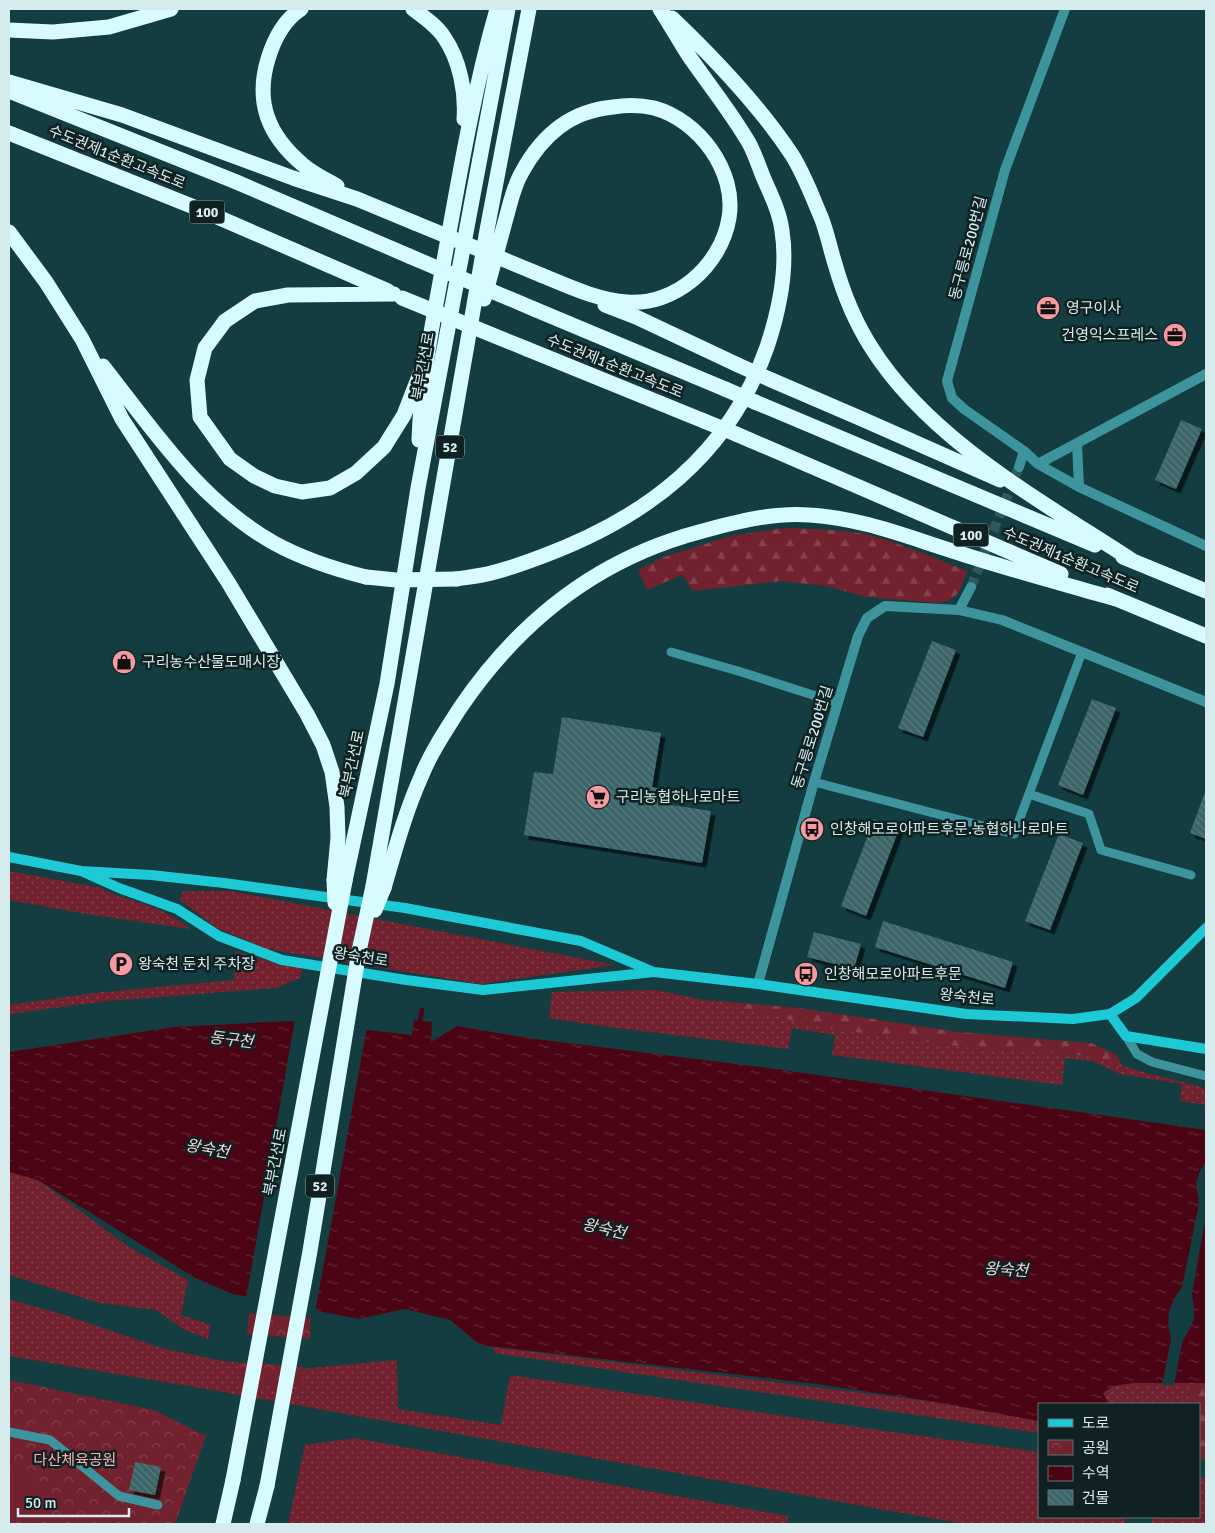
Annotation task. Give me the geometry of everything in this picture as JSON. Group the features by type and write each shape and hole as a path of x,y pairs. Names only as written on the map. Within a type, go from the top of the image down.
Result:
{"highway":[{"path":"9,30 53,32 109,27 171,9"},
{"path":"301,9 292,15 282,28 269,55 262,90 266,111 272,129 284,147 303,165 357,199"},
{"path":"413,9 428,20 444,37 455,59 463,87 465,108 462,158"},
{"path":"418,488 420,428 428,353 462,158 486,48 497,9"},
{"name":"북부간선로","path":"223,1524 233,1480 336,935 340,881 387,684 418,488 508,9"},
{"name":"52","path":"267,1486 308,1261 359,951 378,887 459,392 487,230 529,9"},
{"path":"661,9 702,47 768,122 793,156 822,219 848,302 870,346 899,386 964,447 1030,494 1133,561"},
{"path":"82,339 196,482 234,515 274,543 332,568 366,577 396,580 456,579 495,572 592,536 647,504 676,482 702,456 730,420 761,364 773,328 781,292 783,262 782,230 774,202 749,145 731,115 687,53 661,9"},
{"path":"9,82 122,115 293,178 357,199 540,275 769,379 862,418 1030,494"},
{"name":"수도권제1순환고속도로","path":"9,91 234,181 1206,592"},
{"path":"459,392 514,189 522,172 538,148 557,127 581,114 605,108 628,105 654,108 673,116 692,129 718,160 725,178 729,199 729,218 723,237 703,270 692,281 675,292 645,302 628,303 604,299 540,275"},
{"name":"수도권제1순환고속도로","path":"9,133 199,209 398,296 736,434 1116,599 1206,636"},
{"path":"9,232 46,282 82,339 122,419 228,582 307,714 323,745 332,772 337,807 340,881"},
{"path":"398,296 288,294 255,301 225,321 205,348 197,380 200,417 230,458 254,476 274,486 302,492 330,488 356,473 384,447 404,415 428,353"},
{"path":"378,887 421,777 439,740 474,688 501,654 530,625 566,594 604,570 644,550 684,536 737,522 775,516 809,514 858,522 903,534 960,554 1116,599"},
{"path":"257,1524 267,1486"},
{"path":"267,1486 267,1524"},
{"path":"210,1524 229,1498"}],"street":[{"name":"동구릉로200번길","path":"1065,9 1006,170 947,381 952,398 964,409 1024,451 1038,464 1079,488 1206,546"},
{"path":"1038,464 1206,374"},
{"path":"1077,443 1079,488"},
{"path":"1019,467 1024,451"},
{"path":"960,610 971,588"},
{"name":"동구릉로200번길","path":"758,984 814,782 858,636 867,618 885,606 960,610 1002,620 1206,702"},
{"name":"왕숙천로","path":"9,857 81,871 150,875 215,882 405,908 581,941 654,972"},
{"name":"왕숙천로","path":"81,871 177,910 219,936 282,960 406,980 482,990 654,972 758,984 966,1014 1073,1019 1110,1014"},
{"path":"1206,928 1136,998 1110,1014 1126,1036 1206,1049"}],"lane":[{"path":"671,652 838,703"},
{"path":"814,782 1014,834 1082,652"},
{"path":"1029,794 1089,814 1101,850 1191,875"},
{"path":"1126,1036 1137,1054 1152,1062 1206,1076"},
{"path":"9,1432 50,1440 120,1496 158,1505"}],"green space":[{"path":"784,528 837,530 869,535 907,547 967,571 961,588 955,596 939,603 867,597 826,586 781,581 693,591 682,575 647,590 638,570 666,556 731,536"},
{"path":"9,871 102,888 115,895 159,910 190,929 86,914 9,900"},
{"path":"183,891 230,891 615,965 480,984 267,949 215,927 180,900"},
{"path":"235,951 281,965 303,966 300,978 276,988 108,1001 9,1014 9,1005 93,993 234,980"},
{"path":"656,990 826,1028 964,1047 1090,1056 1201,1087 1206,1091 1206,1105 1180,1101 1182,1084 1120,1074 1093,1061 1065,1058 1062,1085 832,1055 835,1035 792,1028 788,1049 549,1018 552,992"},
{"path":"705,1000 799,1008 958,1032 1091,1043 1117,1055 1123,1067 1090,1056 964,1047 826,1028"},
{"path":"9,1172 38,1180 129,1247 188,1280 181,1315 211,1325 208,1339 183,1329 156,1310 99,1303 9,1275"},
{"path":"9,1299 68,1316 161,1348 223,1361 299,1369 397,1360 398,1409 501,1425 510,1375 1038,1452 1038,1518 1127,1518 1124,1524 964,1524 206,1389 9,1356"},
{"path":"249,1313 311,1318 310,1339 247,1334"},
{"path":"493,1347 936,1402 1038,1421 1038,1433 494,1353"},
{"path":"241,1362 304,1367 302,1389 239,1383"},
{"name":"다산체육공원","path":"9,1380 154,1410 206,1436 175,1524 9,1524"},
{"path":"1134,1383 1206,1383 1206,1460 1200,1458 1200,1403 1108,1403 1103,1393 1113,1386"},
{"path":"1191,1383 1206,1383 1206,1460 1200,1458 1200,1403 1187,1403"},
{"path":"354,1438 788,1516 787,1524 288,1524 305,1445"},
{"path":"9,1472 51,1486 39,1524 9,1515"},
{"path":"1200,1477 1206,1479 1206,1524 1151,1524 1153,1518 1200,1518"}],"water":[{"name":"왕숙천","path":"414,1020 432,1022 431,1042 457,1026 528,1038 768,1068 1206,1130 1206,1383 1134,1383 1113,1386 1103,1393 1108,1403 1038,1403 1038,1421 936,1402 817,1384 480,1345 450,1320 405,1309 359,1319 233,1294 195,1278 38,1180 9,1172 9,1052 174,1027 290,1021 412,1035"}],"pier":[{"path":"295,1019 367,1027 315,1313 246,1299"},
{"path":"1206,1161 1206,1215 1192,1294 1194,1320 1182,1343 1174,1385 1162,1385 1171,1339 1168,1324 1169,1311 1182,1287 1199,1203 1196,1183"}],"building":[{"path":"1181,420 1202,429 1176,489 1155,480"},
{"path":"932,641 956,650 923,737 898,728"},
{"path":"1092,699 1116,708 1083,795 1058,785"},
{"name":"구리농협하나로마트","path":"562,717 661,733 652,787 667,790 665,804 711,811 702,863 524,835 534,772 553,774"},
{"path":"1206,792 1206,839 1190,833"},
{"path":"874,819 899,829 866,916 841,906"},
{"path":"1059,834 1083,843 1050,930 1025,921"},
{"path":"883,921 1013,962 1005,988 875,947"},
{"path":"814,932 861,944 854,969 807,957"},
{"path":"135,1462 161,1467 155,1495 129,1490"}],"waterway":[{"name":"동구천","path":"419,1026 422,1010"}],"tunnel":[{"path":"971,587 1019,467"}],"place":[{"name":"영구이사","path":"1048,308"},
{"name":"건영익스프레스","path":"1175,335"},
{"name":"구리농수산물도매시장","path":"124,662"},
{"name":"구리농협하나로마트","path":"598,797"},
{"name":"인창해모로아파트후문.농협하나로마트","path":"812,829"},
{"name":"왕숙천 둔치 주차장","path":"121,964"},
{"name":"인창해모로아파트후문","path":"806,974"}]}
